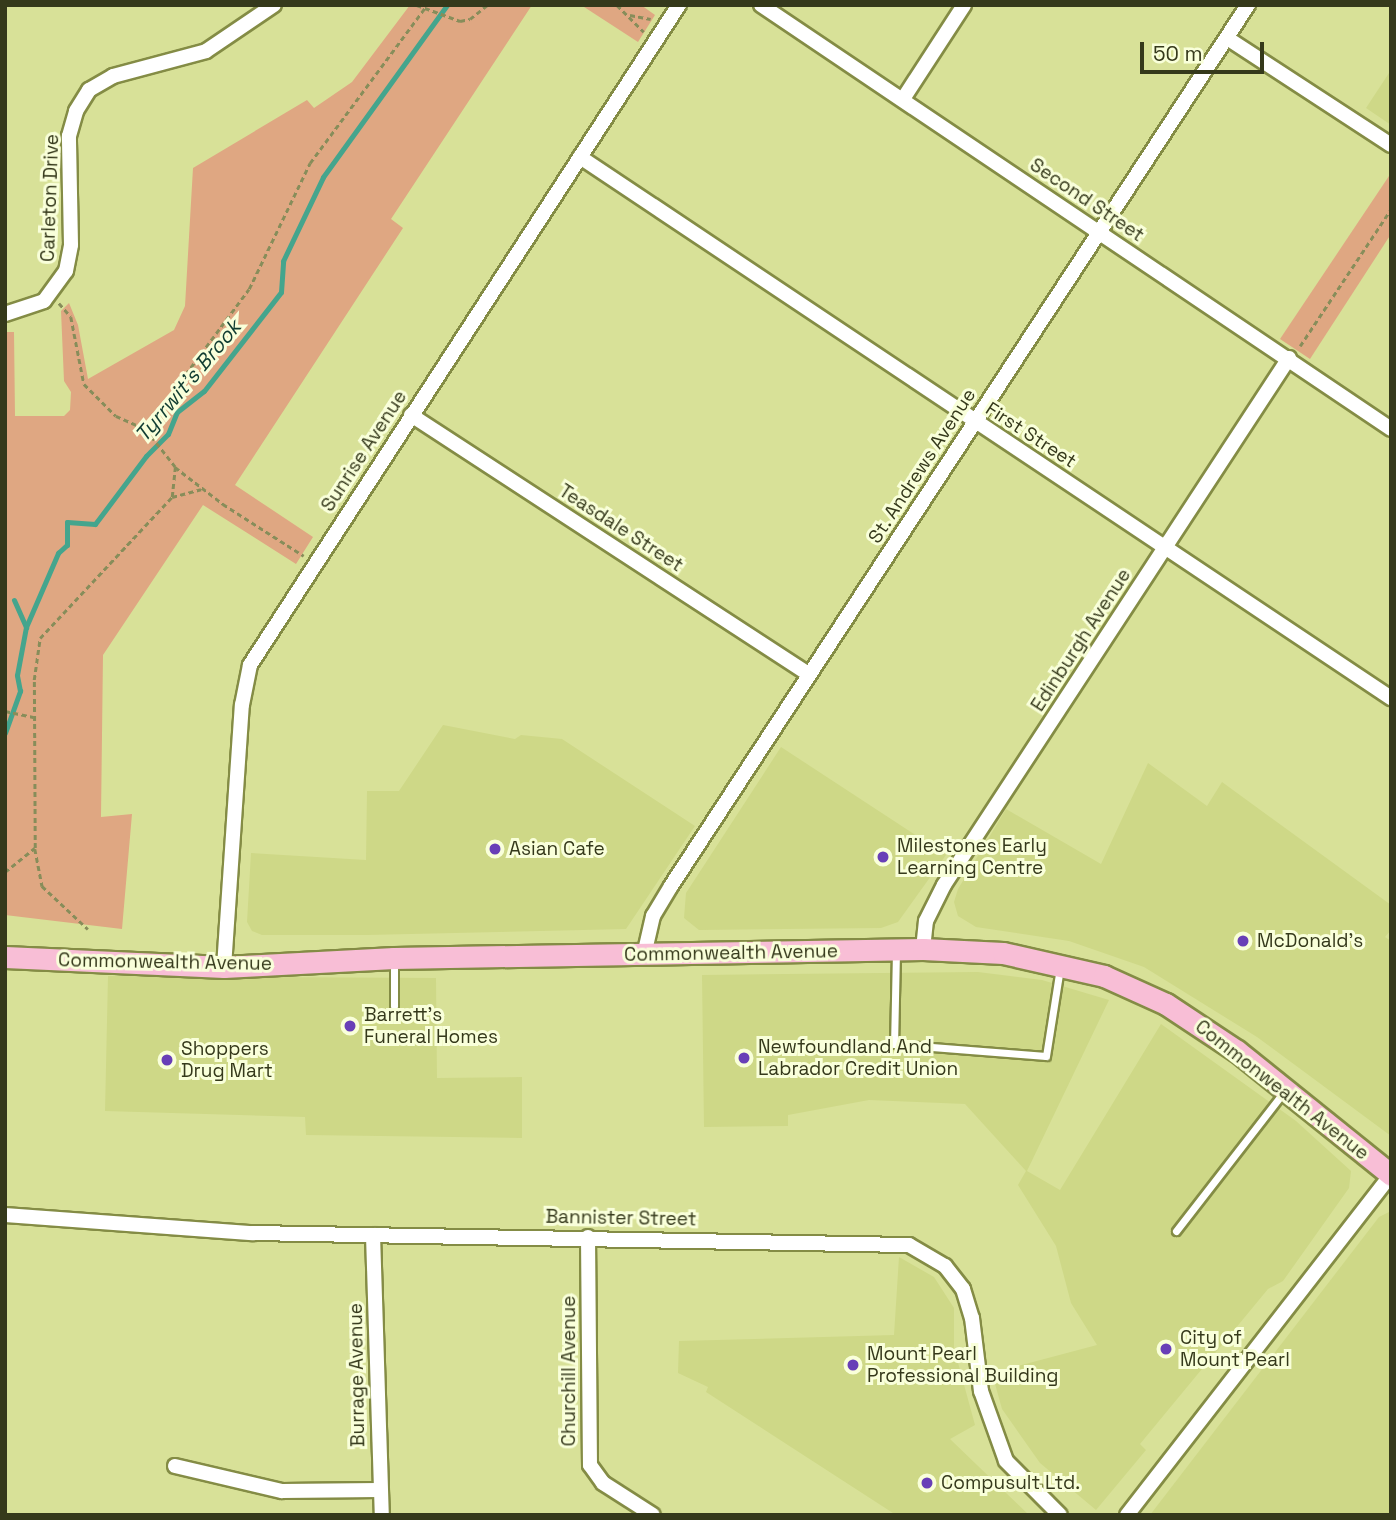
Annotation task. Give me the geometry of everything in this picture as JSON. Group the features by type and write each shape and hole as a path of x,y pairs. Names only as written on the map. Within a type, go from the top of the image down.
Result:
{"main road":[{"name":"Commonwealth Avenue","path":"5,957 224,967 394,958 923,949 1003,953 1061,964 1104,976 1166,1004 1212,1032 1391,1175"}],"street":[{"name":"Carleton Drive","path":"51,295 69,263 69,136 76,111 89,90 113,76 206,51 274,5"},
{"name":"Sunrise Avenue","path":"224,967 246,677 255,654 679,5"},
{"name":"Second Street","path":"761,5 1391,429"},
{"path":"903,99 964,5"},
{"name":"St. Andrews Avenue","path":"645,955 647,933 662,901 1248,5"},
{"path":"1227,38 1391,145"},
{"name":"First Street","path":"580,157 1391,698"},
{"path":"5,314 27,310 51,295"},
{"name":"Edinburgh Avenue","path":"923,949 926,921 944,884 1289,358"},
{"name":"Teasdale Street","path":"411,415 809,674"},
{"path":"1127,1515 1391,1175"},
{"name":"Bannister Street","path":"5,1215 216,1231 888,1241 928,1254 952,1273 967,1298 981,1391 1006,1461 1060,1515"},
{"name":"Burrage Avenue","path":"373,1235 379,1490 382,1515"},
{"name":"Churchill Avenue","path":"588,1237 590,1465 603,1483 653,1515"},
{"path":"175,1466 282,1492 379,1490"}],"lane":[{"path":"896,950 894,1044 1046,1056 1061,964"},
{"path":"394,958 394,1006"},
{"path":"1176,1231 1285,1090"}],"path":[{"path":"417,5 446,18 465,21 487,5"},
{"path":"617,5 656,40"},
{"path":"145,429 249,289 310,163 426,7"},
{"path":"630,15 665,27"},
{"path":"1289,358 1391,209"},
{"path":"51,295 71,317 84,384 116,416 145,429 175,467 201,489 314,563"},
{"path":"172,497 175,467"},
{"path":"88,929 41,886 35,848 33,716 40,638 172,497 201,489"},
{"path":"5,711 33,716"},
{"path":"5,872 35,848"}],"shaded area":[{"path":"410,5 532,5 391,219 403,228 235,485 313,537 296,564 203,505 103,655 101,817 132,814 122,929 5,915 5,332 14,332 15,416 64,416 70,410 71,392 64,381 61,311 69,303 78,325 88,379 174,330 185,306 193,168 307,100 314,108 352,82"},
{"path":"581,5 641,5 655,15 638,42"},
{"path":"1391,70 1391,125 1366,108"},
{"path":"1391,173 1391,234 1310,359 1280,339"},
{"path":"443,725 515,739 521,735 562,739 695,826 626,929 367,935 262,935 252,931 247,922 251,853 366,860 367,791 399,791"},
{"path":"781,747 946,855 898,922 881,928 699,930 684,918 686,893"},
{"path":"1148,763 1207,806 1222,782 1391,905 1391,930 1385,937 1391,941 1391,1136 1257,1037 1144,967 1069,941 976,927 958,916 954,902 958,889 1006,809 1101,864"},
{"path":"978,972 1042,980 1109,1000 1027,1171 1060,1190 1161,1024 1296,1121 1351,1171 1349,1188 1283,1281 1268,1289 1140,1444 1146,1450 1096,1510 1040,1463 1002,1409 992,1373 1097,1345 1071,1303 1056,1246 1018,1185 1026,1171 965,1104 869,1100 788,1115 788,1126 704,1127 702,975"},
{"path":"108,976 436,978 437,1078 522,1077 522,1138 306,1135 305,1117 105,1111"},
{"path":"1391,1211 1391,1515 1150,1515 1379,1217"},
{"path":"899,1257 934,1277 954,1308 954,1348 975,1425 950,1439 1029,1515 896,1515 706,1392 708,1387 678,1373 679,1341 894,1335"}],"waterway":[{"name":"Tyrrwit's Brook","path":"5,733 20,691 17,675 26,627 58,553 67,545 67,522 95,524 146,456 168,434 177,412 204,391 281,292 283,261 323,177 447,5"},
{"path":"14,600 26,627"}],"place":[{"name":"Asian Cafe","path":"495,849"},
{"name":"Milestones Early Learning Centre","path":"883,857"},
{"name":"McDonald's","path":"1243,941"},
{"name":"Barrett's Funeral Homes","path":"350,1026"},
{"name":"Newfoundland And Labrador Credit Union","path":"744,1058"},
{"name":"Shoppers Drug Mart","path":"167,1060"},
{"name":"City of Mount Pearl","path":"1166,1349"},
{"name":"Mount Pearl Professional Building","path":"853,1365"},
{"name":"Compusult Ltd.","path":"927,1483"}]}
